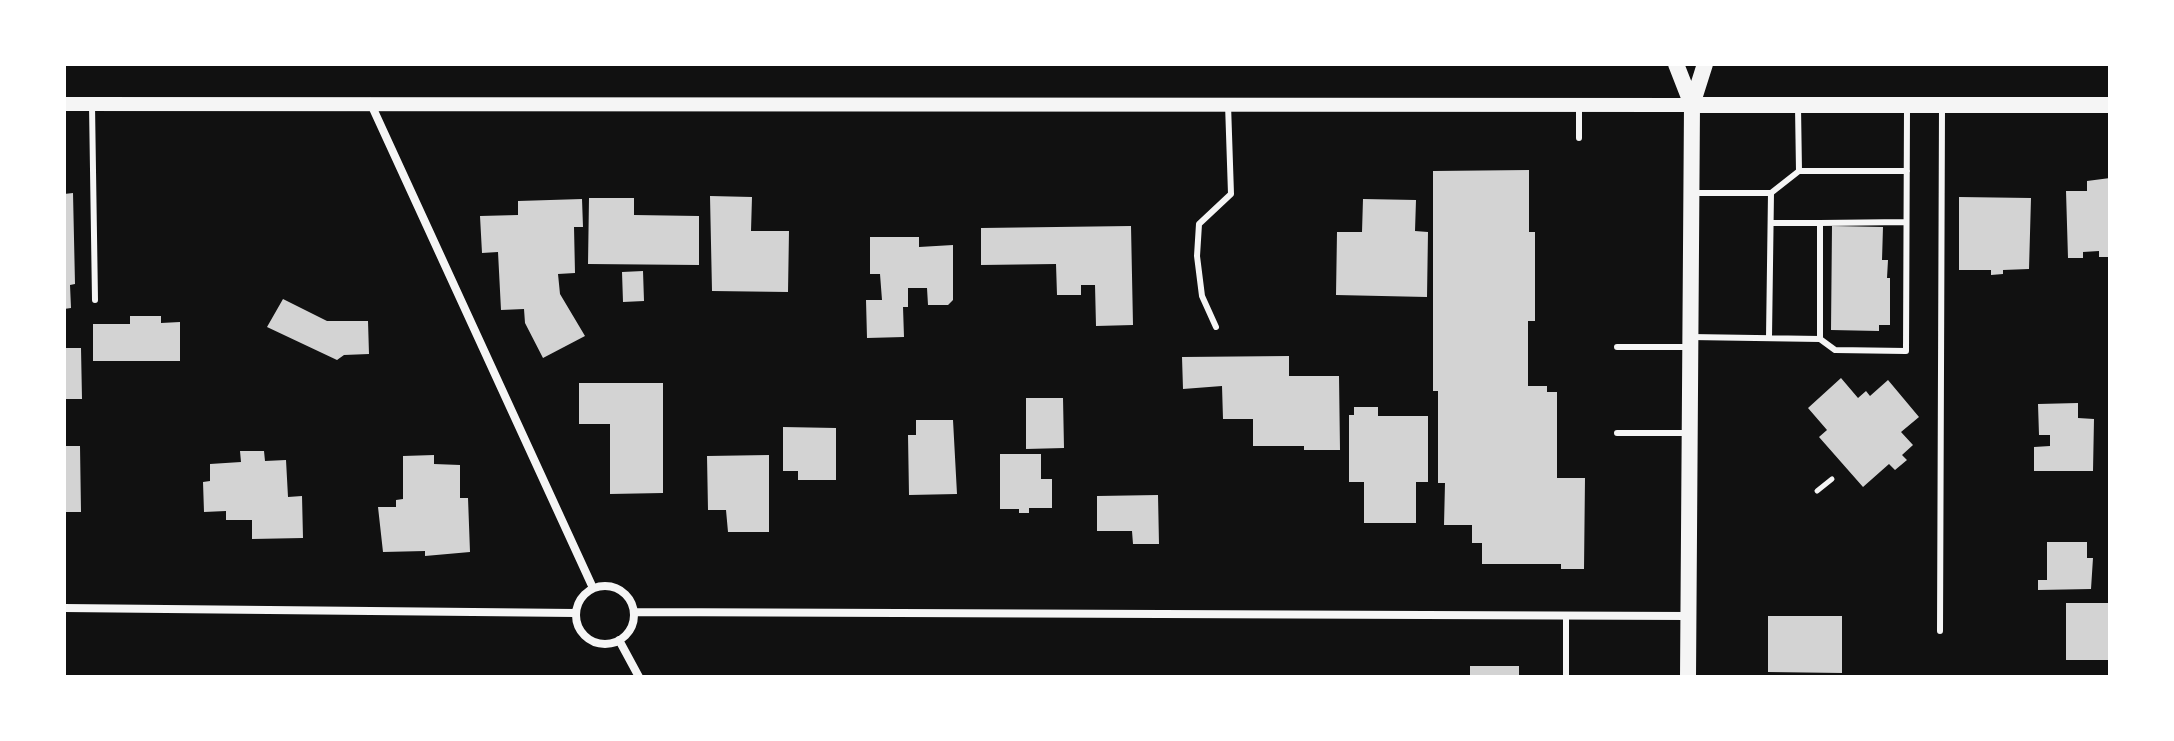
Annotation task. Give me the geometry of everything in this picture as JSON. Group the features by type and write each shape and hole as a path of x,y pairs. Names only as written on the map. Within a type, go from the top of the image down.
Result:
{"main road":[{"path":"1676,64 1692,105"},
{"path":"1688,677 1692,105 1705,64"},
{"path":"1692,105 2110,105"}],"street":[{"path":"370,102 593,588"},
{"path":"64,104 1692,105"},
{"path":"605,585 622,590 635,612 630,631 619,640 605,645 587,639 580,631 575,613 582,597 593,588 605,585"},
{"path":"64,608 575,613"},
{"path":"635,612 1566,618 1688,616"},
{"path":"619,640 639,677"}],"lane":[{"path":"1216,327 1202,296 1197,256 1199,224 1231,194 1228,104"},
{"path":"1579,104 1579,138"},
{"path":"92,105 95,300"},
{"path":"1798,105 1799,171"},
{"path":"1617,347 1769,337 1820,339 1835,350 1906,351 1907,105"},
{"path":"1940,631 1942,105"},
{"path":"1691,193 1771,193 1799,171 1907,171"},
{"path":"1769,337 1771,193"},
{"path":"1772,223 1906,222"},
{"path":"1820,223 1820,339"},
{"path":"1617,433 1689,433"},
{"path":"1566,618 1566,677"}],"path":[{"path":"1817,491 1832,479"}],"building":[{"path":"1529,170 1529,232 1535,232 1535,321 1528,321 1528,386 1547,386 1547,392 1557,392 1557,478 1585,478 1584,569 1561,569 1561,564 1482,564 1482,543 1472,543 1472,525 1444,525 1445,483 1438,483 1438,391 1433,391 1433,171"},
{"path":"2110,178 2110,257 2099,257 2099,251 2083,252 2083,258 2068,258 2066,191 2087,191 2087,181"},
{"path":"73,193 75,284 70,285 71,308 64,309 64,194"},
{"path":"710,196 752,197 751,231 789,231 788,292 712,291"},
{"path":"1959,197 2031,198 2029,269 2003,270 2003,274 1991,275 1991,270 1959,270"},
{"path":"589,198 634,198 634,215 699,216 699,265 588,264"},
{"path":"582,199 583,227 574,227 575,273 558,274 560,294 585,336 543,358 525,323 524,309 501,310 498,252 482,253 480,216 518,215 518,201"},
{"path":"1363,199 1416,200 1415,231 1428,232 1427,297 1336,295 1337,232 1362,232"},
{"path":"1131,226 1133,325 1096,326 1095,285 1081,285 1081,295 1057,295 1056,264 981,265 981,228"},
{"path":"1832,226 1883,227 1882,260 1888,260 1887,278 1890,278 1890,325 1879,325 1879,331 1831,330"},
{"path":"870,237 919,237 919,247 953,245 953,300 948,305 928,305 927,288 908,288 908,307 903,307 904,337 867,338 866,300 882,300 880,274 870,274"},
{"path":"643,271 644,301 623,302 622,272"},
{"path":"283,299 327,321 368,321 369,354 344,355 337,360 267,327"},
{"path":"130,316 161,316 161,323 180,322 180,361 93,361 93,324 130,324"},
{"path":"64,348 81,348 82,399 64,399"},
{"path":"1289,356 1289,376 1339,376 1340,450 1253,446 1253,419 1223,419 1222,386 1183,389 1182,357"},
{"path":"1841,378 1858,398 1866,391 1870,396 1888,380 1919,417 1901,432 1913,445 1902,455 1907,460 1895,470 1889,464 1863,487 1819,437 1827,430 1808,408"},
{"path":"579,383 663,383 663,493 610,494 610,424 579,424"},
{"path":"1026,398 1063,398 1064,448 1026,449"},
{"path":"2078,403 2078,418 2094,419 2093,471 2034,471 2034,447 2050,446 2050,435 2039,435 2038,404"},
{"path":"1354,407 1378,407 1378,416 1428,416 1428,482 1416,482 1416,523 1364,523 1364,482 1349,482 1349,415 1354,415"},
{"path":"916,420 953,420 957,494 909,495 908,435 916,435"},
{"path":"783,427 836,428 836,480 798,480 798,471 783,471"},
{"path":"64,446 80,446 81,512 64,512"},
{"path":"240,451 264,451 265,461 286,460 288,497 302,496 303,538 252,539 252,520 226,520 226,511 204,512 203,482 210,481 210,464 241,462"},
{"path":"1000,454 1041,454 1041,479 1052,479 1052,508 1029,508 1029,513 1019,513 1019,509 1000,509"},
{"path":"434,455 434,464 460,465 460,498 468,498 470,552 425,556 425,551 383,552 378,507 396,507 396,500 403,499 403,456"},
{"path":"769,455 769,532 728,532 726,510 708,510 707,456"},
{"path":"1158,495 1159,544 1133,544 1132,531 1097,531 1097,496"},
{"path":"2047,542 2087,542 2087,558 2093,558 2091,589 2038,590 2038,580 2047,580"},
{"path":"2066,603 2110,603 2110,660 2066,660"},
{"path":"1768,616 1842,616 1842,673 1768,672"},
{"path":"1470,666 1519,666 1519,677 1470,677"}]}
